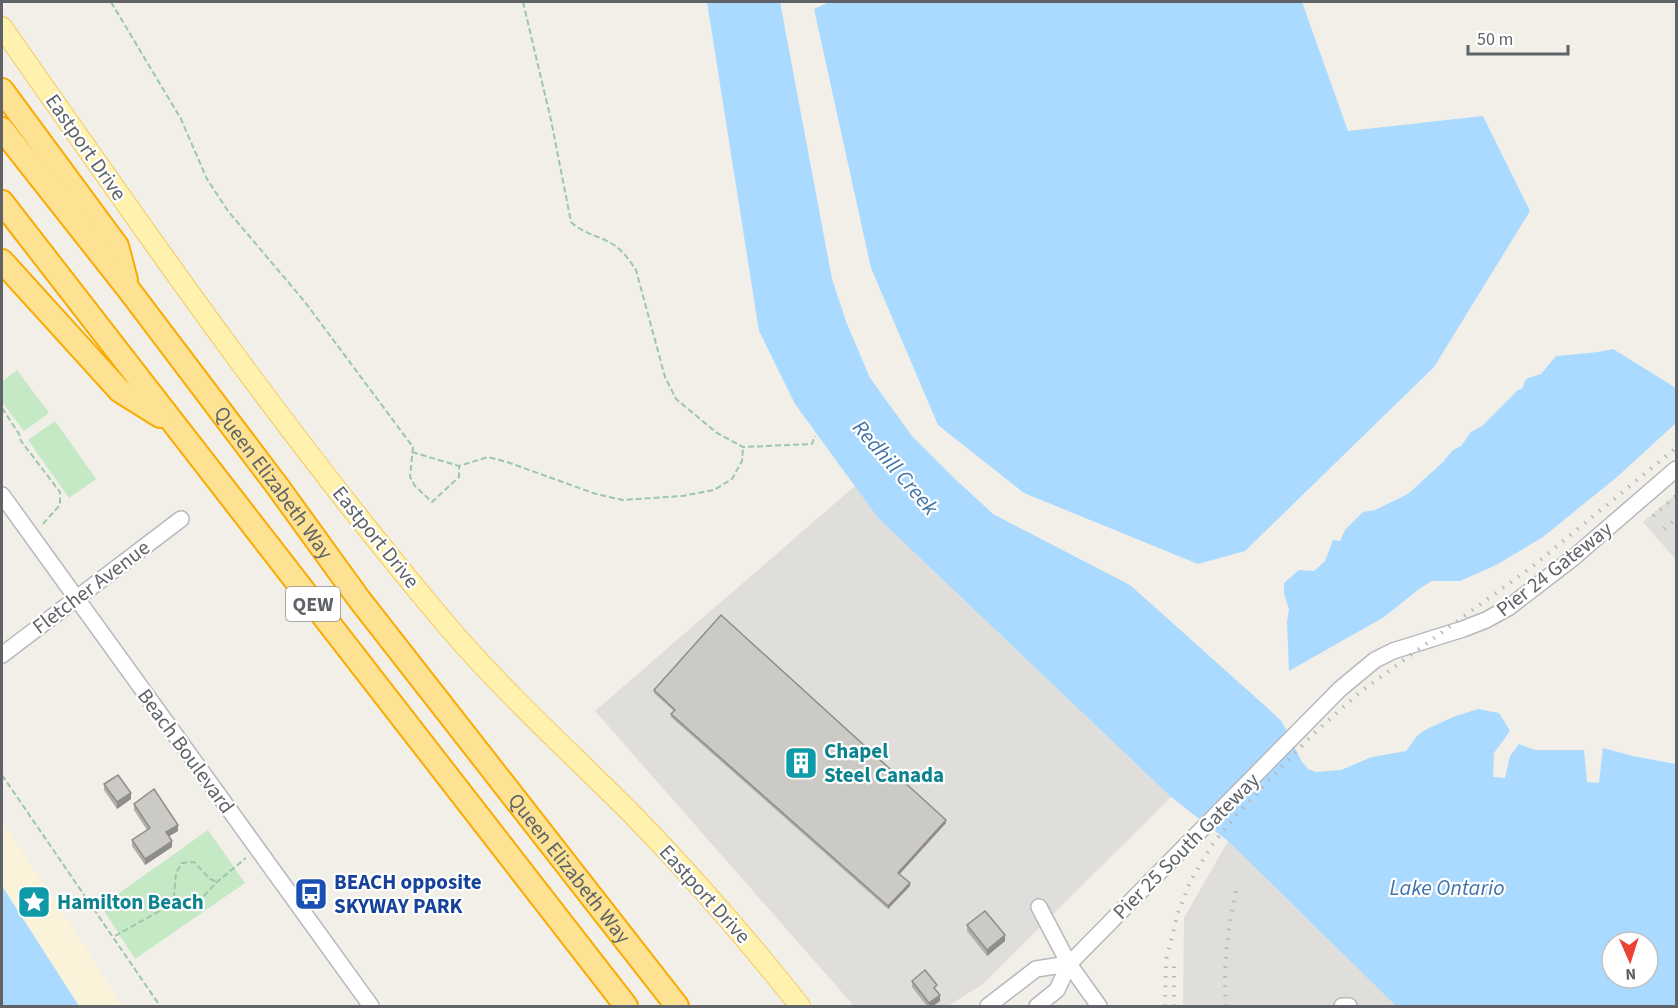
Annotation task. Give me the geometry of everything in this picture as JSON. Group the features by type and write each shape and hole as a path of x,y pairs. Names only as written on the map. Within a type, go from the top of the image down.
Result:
{"highway":[{"path":"2,90 117,246 129,290"},
{"name":"Queen Elizabeth Way","path":"2,129 129,290 278,487 359,599 677,1006"},
{"name":"Queen Elizabeth Way","path":"2,202 626,1006"},
{"path":"2,261 120,391 173,424"}],"main road":[{"name":"Eastport Drive","path":"2,27 222,340 406,576 488,670 672,856 747,940 800,1006"}],"street":[{"name":"Pier 24 Gateway","path":"1302,727 1340,689 1375,660 1393,651 1486,620 1508,608 1573,558 1677,469"},
{"name":"Beach Boulevard","path":"2,495 75,600 371,1006"},
{"name":"Fletcher Avenue","path":"2,655 181,519"},
{"name":"Pier 25 South Gateway","path":"1037,1006 1057,990 1069,964 1302,727"},
{"path":"1039,907 1069,964 1099,1006"},
{"path":"988,1006 1036,969 1069,964"},
{"path":"1342,1006 1349,1006"}],"path":[{"path":"111,2 181,119 207,179 228,211 305,302 412,447 410,477 415,486 432,502 459,477 459,466"},
{"path":"523,2 571,222 580,231 614,245 636,270 665,377 676,399 717,433 743,447 812,444 815,436"},
{"path":"2,408 21,441 61,496 60,505 30,536"},
{"path":"412,452 459,466 488,457 596,494 623,500 682,496 714,490 732,479 742,461 743,447"},
{"path":"2,775 160,1006"},
{"path":"114,937 150,915 173,907 187,906 200,900 217,882 258,849"},
{"path":"173,907 176,873 182,863 194,862 205,874 217,882"}],"shaded area":[{"path":"855,486 878,518 1171,797 983,984 948,1006 854,1006 595,711"},
{"path":"1676,494 1676,560 1643,522"},
{"path":"1228,841 1396,1006 1183,1006 1184,918"}],"green space":[{"path":"17,370 49,413 24,431 2,402 2,382"},
{"path":"55,421 96,479 69,498 28,440"},
{"path":"208,830 245,883 135,959 101,906"}],"sand":[{"name":"Hamilton Beach","path":"2,821 122,1006 79,1006 2,886"}],"water":[{"path":"707,2 780,2 832,279 847,324 870,378 912,436 993,514 1130,585 1282,722 1302,762 1308,769 1316,772 1341,770 1372,757 1406,751 1417,736 1425,730 1478,709 1499,713 1510,731 1494,753 1493,777 1505,778 1510,756 1519,744 1535,750 1584,750 1587,782 1599,783 1603,748 1676,764 1676,1006 1396,1006 1228,841 1171,797 878,518 795,404 759,331"},
{"path":"829,2 1302,2 1348,131 1483,116 1530,211 1434,367 1245,551 1198,564 1024,493 938,425 871,268 814,9"},
{"path":"1613,349 1676,388 1676,423 1617,477 1543,537 1496,565 1460,581 1432,581 1384,617 1289,671 1287,622 1289,609 1284,594 1284,583 1299,570 1314,571 1325,561 1333,540 1340,541 1345,530 1363,512 1375,510 1408,494 1453,450 1461,446 1471,432 1482,426 1518,390 1522,389 1526,379 1541,374 1556,356"},
{"path":"2,886 79,1006 2,1006"}],"building":[{"name":"Chapel Steel Canada","path":"721,615 946,820 898,873 910,883 888,906 671,714 675,710 654,690"},
{"path":"118,775 131,793 117,802 104,784"},
{"path":"154,789 178,825 166,832 172,841 145,859 132,840 150,828 134,804"},
{"path":"985,911 1005,935 987,950 967,925"},
{"path":"925,970 937,985 934,988 940,995 929,1003 912,981"}],"railway":[{"path":"1165,1006 1166,960 1178,913 1190,882 1212,845 1237,814 1312,735 1360,692 1533,566 1676,448"},
{"path":"1653,516 1676,496"},
{"path":"1664,529 1676,519"},
{"path":"1226,1006 1227,946 1237,886"},
{"path":"1174,962 1174,1006"}],"place":[{"name":"Chapel Steel Canada","path":"801,763"},
{"name":"BEACH opposite SKYWAY PARK","path":"311,894"},
{"name":"Hamilton Beach","path":"34,902"}],"water label":[{"name":"Redhill Creek","path":"896,467"},
{"name":"Lake Ontario","path":"1447,887"}]}
